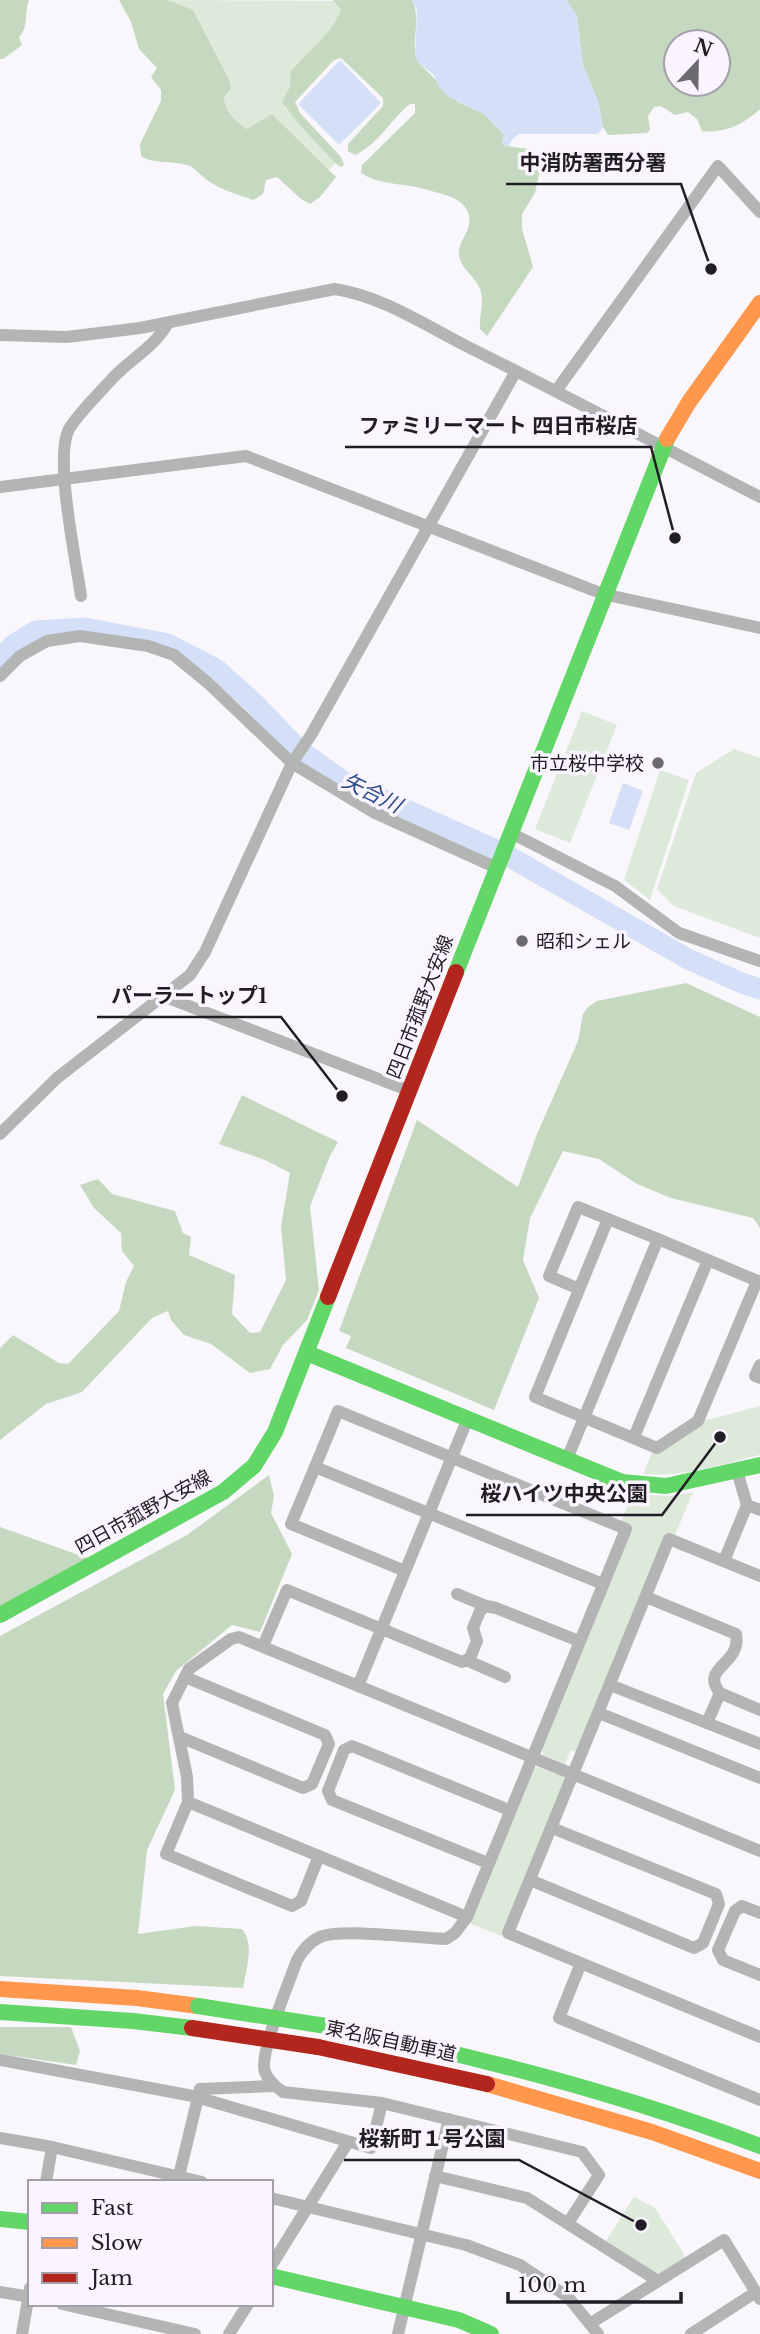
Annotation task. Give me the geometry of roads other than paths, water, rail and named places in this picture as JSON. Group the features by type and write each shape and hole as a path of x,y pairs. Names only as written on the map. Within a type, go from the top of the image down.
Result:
{"main road":[{"name":"四日市菰野大安線","path":"0,1615 223,1492 254,1466 275,1432 662,448 689,402 760,303"},
{"path":"307,1353 622,1482 652,1486 680,1484 760,1465"},
{"name":"東名阪自動車道","path":"0,1989 137,1998 383,2036 585,2086 760,2146"},
{"name":"東名阪自動車道","path":"0,2012 192,2028 378,2058 574,2107 648,2130 760,2171"},
{"path":"0,2218 28,2222"},
{"path":"273,2276 459,2320 491,2334"}],"street":[{"path":"556,391 718,166 760,212"},
{"path":"0,335 66,337 168,323 335,289 376,301 760,497"},
{"path":"81,596 64,478 65,441 69,429 113,377 161,336 168,323"},
{"path":"0,1135 57,1078 190,975 205,952 292,764 311,735 516,371"},
{"path":"0,487 246,456 603,594 760,628"},
{"path":"0,676 20,656 47,641 80,636 148,646 174,655 208,683 292,764 375,813 496,868"},
{"path":"510,835 615,886 680,933 760,961"},
{"path":"163,996 410,1091"},
{"path":"579,1289 549,1276 578,1206 759,1281 698,1421 657,1448 535,1397 608,1219"},
{"path":"567,1459 658,1240"},
{"path":"634,1437 708,1260"},
{"path":"760,1365 755,1376 760,1378"},
{"path":"405,1571 291,1524 338,1410 626,1529 467,1917 455,1933 446,1939 343,1933 318,1937 308,1945 298,1960 264,2052 264,2071 283,2092 382,2103 582,2152 599,2175 568,2223"},
{"path":"358,1686 468,1418"},
{"path":"315,1466 603,1584"},
{"path":"724,1561 754,1507 737,1471"},
{"path":"760,1576 669,1539 508,1933 760,2037"},
{"path":"263,1646 287,1590 505,1677"},
{"path":"457,1594 579,1641"},
{"path":"646,1597 736,1634 738,1644 734,1654 719,1667 713,1681 720,1693 760,1710"},
{"path":"466,1660 470,1658 477,1641 473,1628 480,1611 486,1606"},
{"path":"319,1856 301,1901 292,1906 166,1854 188,1802 187,1777 172,1703 189,1669 231,1639 239,1637 263,1646 760,1851"},
{"path":"185,1677 325,1735 329,1744 344,1750"},
{"path":"610,1685 760,1744"},
{"path":"707,1723 720,1693"},
{"path":"599,1713 760,1778"},
{"path":"180,1737 303,1788 312,1784 329,1744"},
{"path":"328,1791 344,1750 352,1746 509,1810"},
{"path":"312,1784 328,1791 332,1800 488,1863"},
{"path":"188,1802 467,1917"},
{"path":"530,1880 694,1948 703,1943 719,1904 716,1894 552,1828"},
{"path":"719,1904 735,1911"},
{"path":"718,1950 735,1911 743,1906 760,1913"},
{"path":"703,1943 718,1950 723,1960 760,1975"},
{"path":"581,1963 559,2018 760,2100"},
{"path":"0,2060 122,2081 199,2098 371,2148 382,2103"},
{"path":"179,2176 200,2089 274,2085"},
{"path":"398,2334 449,2119"},
{"path":"0,2138 52,2147 194,2180"},
{"path":"273,2263 348,2142"},
{"path":"46,2180 52,2147"},
{"path":"435,2176 527,2198 658,2281"},
{"path":"273,2198 466,2245 520,2264 568,2297 595,2328 658,2281 724,2240 758,2295 691,2334"},
{"path":"0,2292 28,2294"},
{"path":"22,2334 28,2300"},
{"path":"71,2306 195,2334"},
{"path":"229,2334 247,2306"}],"water":[{"path":"412,0 566,0 577,16 583,66 598,101 603,127 598,134 519,134 508,147 502,144 504,134 484,114 449,97 438,86 434,75 419,63 415,56 417,10"},
{"path":"340,60 381,103 339,145 298,104"},
{"path":"623,783 643,791 629,830 609,823"}],"waterway":[{"name":"矢合川","path":"0,660 13,645 36,631 85,628 168,644 216,669 255,704 298,749 344,782 503,853 688,959 760,989"}],"place":[{"name":"中消防署西分署","path":"711,269"},
{"name":"ファミリーマート 四日市桜店","path":"675,538"},
{"name":"市立桜中学校","path":"658,763"},
{"name":"昭和シェル","path":"522,941"},
{"name":"パーラートップ1","path":"342,1096"},
{"name":"桜ハイツ中央公園","path":"720,1437"},
{"name":"桜新町１号公園","path":"641,2225"}]}
